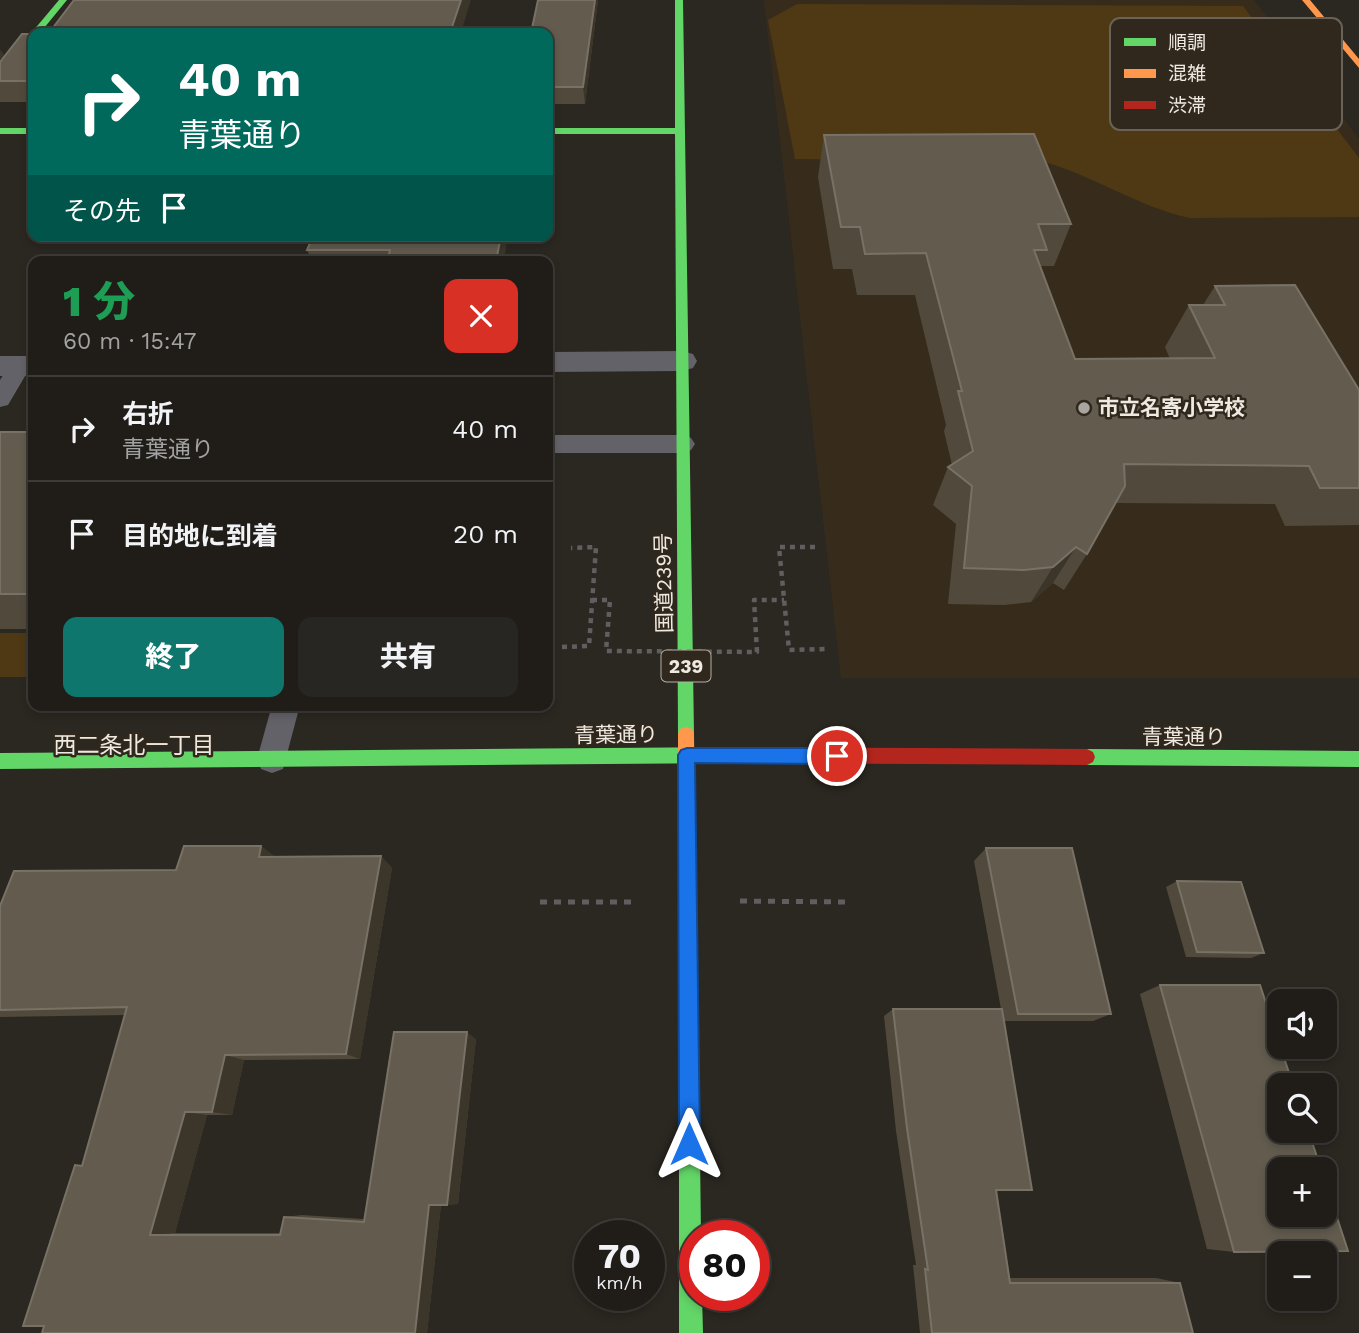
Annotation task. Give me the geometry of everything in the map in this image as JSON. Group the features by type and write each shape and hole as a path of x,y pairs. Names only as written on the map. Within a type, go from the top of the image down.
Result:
{"main road":[{"path":"40,28 63,0"},
{"name":"国道239号","path":"680,0 678,131 687,755 691,1333"},
{"path":"1306,0 1321,18"},
{"path":"1342,44 1359,65"},
{"path":"0,131 28,131"},
{"path":"553,131 678,131"},
{"name":"青葉通り","path":"0,761 687,755 1359,759"}],"street":[{"path":"553,362 682,361"}],"lane":[{"path":"0,399 18,366"},
{"path":"553,444 683,444"},
{"path":"272,759 284,711"}],"path":[{"path":"562,647 589,646 596,547 571,548"},
{"path":"815,547 779,547 784,600 789,650 825,649"},
{"path":"592,600 610,600 606,651 757,652 754,600 784,600"}],"shaded area":[{"name":"市立名寄小学校","path":"764,0 1254,0 1268,18 1110,18 1110,130 1342,130 1342,116 1359,139 1359,678 841,678"},
{"path":"797,4 1243,6 1252,18 1110,18 1110,130 1338,130 1359,158 1359,217 1190,218 1152,206 1079,174 1041,161 795,159 768,20"},
{"path":"0,633 28,633 28,677 0,677"}],"building":[{"path":"74,0 461,0 452,28 53,28"},
{"path":"538,0 595,0 583,87 553,87 553,28 532,28"},
{"path":"22,34 28,34 28,81 0,81 0,62"},
{"path":"1034,134 1071,224 1038,224 1047,250 1034,250 1075,359 1215,358 1189,305 1225,305 1215,286 1295,285 1359,390 1359,488 1320,488 1309,466 1124,464 1125,486 1087,554 1076,547 1053,567 1024,570 964,568 972,486 948,467 973,451 958,391 962,391 926,253 865,254 860,227 841,227 824,135"},
{"path":"310,242 500,242 497,256 388,256 390,250 307,250"},
{"path":"0,432 28,432 28,594 0,594"},
{"path":"184,846 261,846 259,857 381,856 346,1054 225,1055 212,1112 185,1112 150,1235 280,1235 284,1217 364,1222 394,1032 467,1032 447,1205 429,1205 415,1333 42,1333 44,1326 23,1326 75,1165 82,1166 127,1007 0,1010 0,906 14,871 176,870"},
{"path":"986,848 1072,848 1111,1014 1018,1014"},
{"path":"1177,881 1241,882 1264,953 1197,952"},
{"path":"1160,985 1260,985 1267,1006 1267,1059 1284,1059 1289,1073 1267,1073 1267,1143 1312,1143 1317,1157 1267,1157 1267,1227 1337,1227 1337,1218 1348,1251 1337,1251 1337,1241 1267,1241 1267,1252 1234,1252"},
{"path":"893,1009 1002,1009 1032,1190 996,1190 1010,1283 1180,1283 1193,1333 932,1333 925,1269 928,1270"}],"traffic: fast":[{"path":"40,28 63,0"},
{"path":"679,0 686,734"},
{"path":"0,131 28,131"},
{"path":"553,131 678,131"},
{"path":"0,761 735,755"},
{"path":"1087,757 1359,759"},
{"path":"689,1070 691,1333"}],"traffic: slow":[{"path":"1306,0 1321,18"},
{"path":"1342,44 1359,65"},
{"path":"686,734 689,1070"}],"traffic: jam":[{"path":"735,755 1087,757"}],"place":[{"name":"市立名寄小学校","path":"1084,408"}],"district":[{"name":"西二条北一丁目","path":"134,745"}],"route":[{"path":"689,1144 687,755 837,756"}]}
